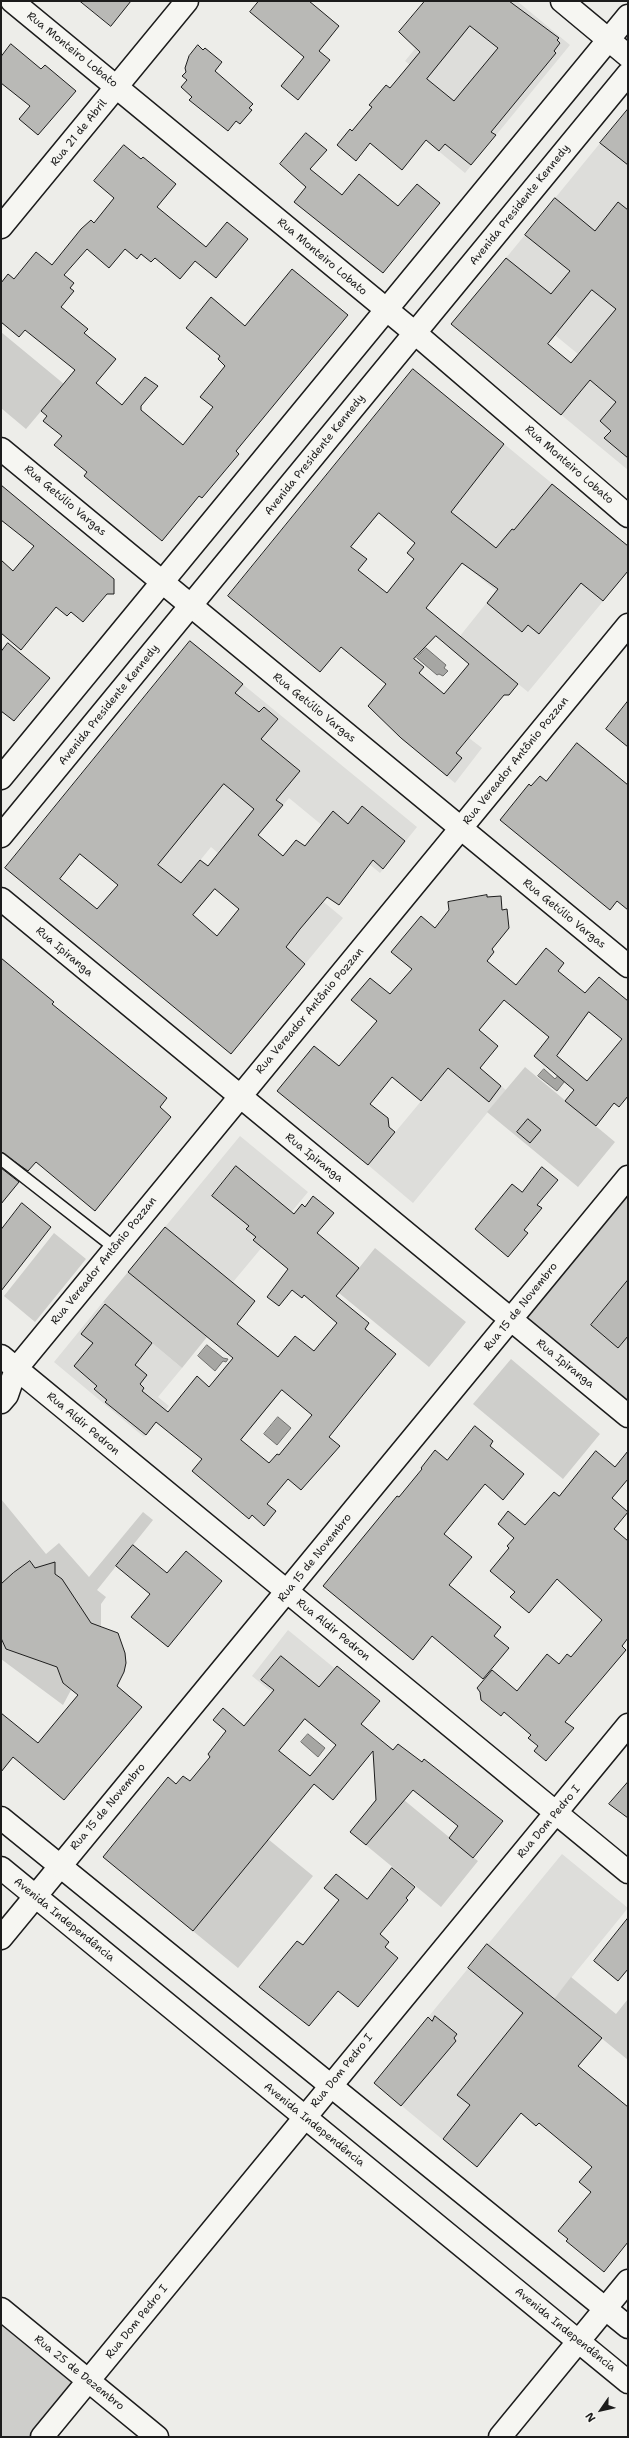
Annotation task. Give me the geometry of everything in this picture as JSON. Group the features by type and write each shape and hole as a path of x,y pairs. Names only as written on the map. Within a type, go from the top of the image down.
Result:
{"street":[{"name":"Rua Monteiro Lobato","path":"12,1 415,333 628,516"},
{"name":"Rua 21 de Abril","path":"1,228 187,1"},
{"path":"562,1 628,56"},
{"path":"1,778 628,16"},
{"name":"Avenida Presidente Kennedy","path":"1,836 628,74"},
{"name":"Rua Getúlio Vargas","path":"1,449 628,966"},
{"name":"Rua Vereador Antônio Pozzan","path":"1,1402 7,1395 9,1362 114,1248 628,625"},
{"name":"Rua Ipiranga","path":"1,899 628,1416"},
{"name":"Rua 15 de Novembro","path":"1,1938 628,1177"},
{"name":"Rua Aldir Pedron","path":"9,1362 628,1872"},
{"name":"Rua Dom Pedro I","path":"42,2437 330,2085 628,1725"},
{"path":"1,1818 628,2327"},
{"name":"Avenida Independência","path":"1,1868 628,2382"},
{"path":"500,2437 628,2281"},
{"name":"Rua 25 de Dezembro","path":"1,2308 157,2437"}],"lane":[{"path":"1,1159 114,1248"}],"shaded area":[{"path":"454,1 517,1 570,45 465,173 412,129 442,91 405,61"},
{"path":"628,109 628,470 542,399 578,354 488,280"},
{"path":"1,332 64,384 26,429 1,408"},
{"path":"413,369 628,546 628,571 528,692 460,636 496,591 339,461"},
{"path":"190,641 417,827 380,873 289,798 252,843 343,918 305,964 215,889 233,866 211,847 118,961 142,885 243,761 153,687"},
{"path":"426,648 446,665 444,668 448,671 443,676 439,674 437,675 417,658"},
{"path":"416,713 460,749 469,738 482,748 455,783 397,735"},
{"path":"461,1053 506,1090 413,1203 368,1165"},
{"path":"525,1067 615,1142 578,1187 487,1112"},
{"path":"544,1069 555,1079 561,1072 568,1077 557,1091 538,1076"},
{"path":"240,1136 308,1192 233,1282 255,1301 219,1346 128,1272"},
{"path":"628,1177 628,1416 511,1319"},
{"path":"54,1233 86,1259 35,1322 4,1296"},
{"path":"375,1248 466,1322 429,1367 339,1293"},
{"path":"128,1272 207,1337 182,1368 103,1302"},
{"path":"103,1302 182,1368 158,1397 169,1406 144,1437 54,1362"},
{"path":"207,1345 223,1358 228,1359 226,1362 223,1361 215,1371 198,1356"},
{"path":"511,1359 600,1434 563,1479 473,1404"},
{"path":"278,1417 291,1428 277,1445 264,1434"},
{"path":"1,1499 46,1554 59,1543 89,1577 143,1512 153,1520 97,1590 106,1597 101,1604 101,1627 92,1625 35,1569 31,1561 13,1573 1,1584"},
{"path":"288,1630 378,1704 341,1749 252,1676"},
{"path":"2,1640 6,1649 57,1667 63,1683 71,1690 63,1705 1,1659"},
{"path":"308,1734 325,1748 318,1757 301,1742"},
{"path":"387,1786 478,1861 441,1907 350,1832"},
{"path":"268,1839 313,1876 238,1968 193,1931"},
{"path":"562,1854 628,1908 554,1999 602,2038 564,2084 540,2065 465,2158 374,2083"},
{"path":"571,1977 616,2014 628,1999 628,2060 554,1999"},
{"path":"1,2309 89,2381 42,2437 1,2437"}],"building":[{"path":"80,1 131,1 111,26"},
{"path":"259,1 309,1 339,26 319,51 330,60 298,100 281,86 304,57 250,12"},
{"path":"425,1 509,1 559,38 557,40 560,43 554,51 556,53 491,132 496,135 471,165 445,144 439,151 426,140 402,170 370,143 356,161 337,145 350,129 352,131 372,107 369,105 386,85 390,88 420,52 399,32","holes":["470,26 498,48 454,101 427,79"]},
{"path":"11,44 41,69 45,65 76,91 38,135 19,119 30,106 1,83 1,57"},
{"path":"198,45 203,50 205,48 222,62 215,71 253,104 249,108 252,110 240,124 236,121 228,131 189,100 192,97 181,87 187,80 182,76 186,72 185,68 189,56"},
{"path":"628,109 628,165 600,143"},
{"path":"306,133 327,150 310,169 342,195 359,174 398,206 417,184 440,203 383,273 294,202 306,187 280,164"},
{"path":"124,145 141,159 143,157 176,184 157,207 206,247 227,222 248,239 216,278 195,261 180,279 155,258 151,262 141,254 137,259 125,249 109,268 87,249 64,275 74,283 70,288 74,291 61,307 88,329 84,333 116,359 96,383 122,405 145,377 158,386 141,406 141,410 183,445 213,407 200,397 225,366 218,359 220,356 186,328 211,297 245,326 292,269 348,315 236,451 239,454 202,498 199,496 162,541 84,476 87,472 54,445 62,436 43,421 47,416 41,411 75,370 25,330 19,337 1,322 1,283 8,274 14,279 36,252 52,265 81,229 91,220 94,223 114,198 94,181"},
{"path":"555,198 595,231 618,202 628,210 628,458 604,438 611,431 600,421 616,402 590,380 561,415 451,324 506,258 551,294 570,271 525,235","holes":["592,290 616,309 571,363 548,344"]},
{"path":"413,369 504,444 451,512 496,548 512,529 514,530 552,484 628,546 628,571 603,601 581,583 539,634 528,625 522,632 487,603 498,589 462,563 426,608 518,684 509,695 504,695 456,753 462,758 447,776 401,738 368,706 386,684 341,647 320,672 228,596","holes":["379,513 415,543 407,553 414,559 387,593 358,570 367,559 351,547","436,636 469,664 444,694 419,673 424,667 414,659"]},
{"path":"1,485 114,579 114,594 107,594 83,622 71,612 67,616 56,607 21,650 1,633 1,560 13,571 34,546 1,520"},
{"path":"190,641 243,684 235,693 259,712 264,707 278,719 261,739 300,771 276,800 283,805 258,835 283,856 296,840 305,846 333,811 348,824 362,806 405,841 383,869 373,860 339,905 327,897 300,929 286,947 305,964 231,1054 5,868","holes":["224,784 254,809 208,866 200,860 181,883 158,865","80,854 118,885 97,909 60,879","215,889 239,909 217,936 193,915"]},
{"path":"8,643 50,678 14,721 1,711 1,652"},
{"path":"628,701 628,747 606,729"},
{"path":"577,743 628,785 628,910 617,901 610,910 500,820 529,784 531,786 540,776 546,781"},
{"path":"487,895 487,897 501,896 502,910 507,909 509,928 492,949 494,952 487,961 516,985 546,948 564,963 558,971 585,993 599,977 628,1001 628,1096 619,1107 614,1103 596,1126 565,1101 574,1090 534,1056 549,1037 504,1000 479,1030 498,1046 480,1068 501,1086 489,1102 448,1068 421,1101 392,1077 370,1104 388,1118 389,1127 395,1132 368,1165 277,1091 314,1046 339,1066 377,1021 351,1000 370,978 390,994 412,969 391,952 421,916 435,928 449,910 448,902","holes":["589,1012 622,1039 587,1081 557,1056"]},
{"path":"1,958 54,1002 52,1004 167,1098 160,1107 171,1117 95,1211 36,1162 28,1171 1,1152"},
{"path":"528,1119 541,1130 530,1143 517,1132"},
{"path":"236,1166 294,1214 302,1204 305,1207 313,1196 334,1213 317,1233 359,1268 336,1296 369,1323 365,1329 396,1354 329,1437 340,1446 301,1490 288,1479 267,1504 276,1511 264,1526 252,1515 249,1519 192,1471 202,1459 156,1422 146,1435 105,1402 107,1400 94,1389 97,1386 74,1366 93,1343 81,1334 105,1304 152,1343 135,1365 147,1375 140,1384 144,1388 142,1391 168,1412 197,1376 209,1387 233,1358 128,1272 165,1227 255,1301 237,1324 278,1357 295,1336 314,1351 337,1323 304,1295 302,1298 292,1290 279,1306 267,1297 288,1269 253,1240 256,1237 246,1229 249,1226 212,1196","holes":["282,1390 312,1415 279,1455 277,1454 269,1463 241,1440"]},
{"path":"542,1167 558,1180 537,1205 542,1208 524,1230 528,1233 508,1257 475,1229 512,1184 522,1192"},
{"path":"1,1168 19,1182 1,1204"},
{"path":"22,1203 51,1227 1,1291 1,1230"},
{"path":"628,1280 628,1336 618,1348 591,1325"},
{"path":"475,1426 493,1441 490,1446 524,1474 503,1500 485,1484 444,1534 472,1557 449,1585 501,1627 494,1636 509,1648 483,1679 432,1636 413,1660 323,1586 397,1496 399,1497 422,1469 421,1468 435,1450 447,1460"},
{"path":"596,1451 615,1467 628,1451 628,1479 612,1498 628,1512 614,1529 628,1541 628,1638 622,1646 626,1650 565,1722 574,1728 546,1761 534,1751 538,1746 528,1738 531,1735 504,1712 501,1716 481,1700 480,1692 477,1688 492,1670 517,1691 547,1654 559,1664 567,1654 571,1657 602,1620 557,1579 529,1613 510,1597 515,1592 490,1571 509,1548 507,1546 514,1538 498,1524 508,1511 525,1525 554,1492 559,1496"},
{"path":"133,1545 167,1573 186,1551 222,1581 168,1647 131,1617 150,1594 116,1566"},
{"path":"30,1561 35,1568 55,1562 55,1574 62,1579 91,1623 118,1633 125,1653 126,1663 124,1672 117,1686 142,1707 64,1800 13,1757 1,1772 1,1713 38,1743 78,1695 63,1683 57,1667 6,1649 1,1638 1,1584"},
{"path":"281,1656 319,1687 337,1666 380,1701 361,1724 393,1750 398,1744 422,1762 424,1759 503,1821 473,1858 449,1838 458,1826 413,1790 366,1845 350,1832 376,1800 373,1751 333,1800 314,1784 193,1931 103,1857 168,1777 176,1784 183,1776 190,1781 210,1757 208,1754 226,1731 213,1720 223,1708 244,1726 274,1690 261,1680","holes":["305,1719 336,1745 310,1776 279,1751"]},
{"path":"628,1782 628,1818 609,1804"},
{"path":"392,1868 415,1887 406,1898 408,1900 380,1934 389,1942 385,1947 398,1958 358,2007 338,1991 309,2026 259,1987 297,1941 303,1945 339,1900 324,1888 336,1874 367,1899"},
{"path":"628,1918 628,1969 618,1981 594,1961"},
{"path":"487,1944 602,2038 578,2066 628,2107 628,2242 604,2272 566,2241 568,2239 558,2231 591,2192 579,2182 592,2167 539,2123 536,2126 521,2113 477,2167 443,2139 470,2105 457,2095 523,2013 468,1968"},
{"path":"435,2016 457,2034 454,2038 456,2041 401,2106 374,2083 428,2017 432,2021"}]}
